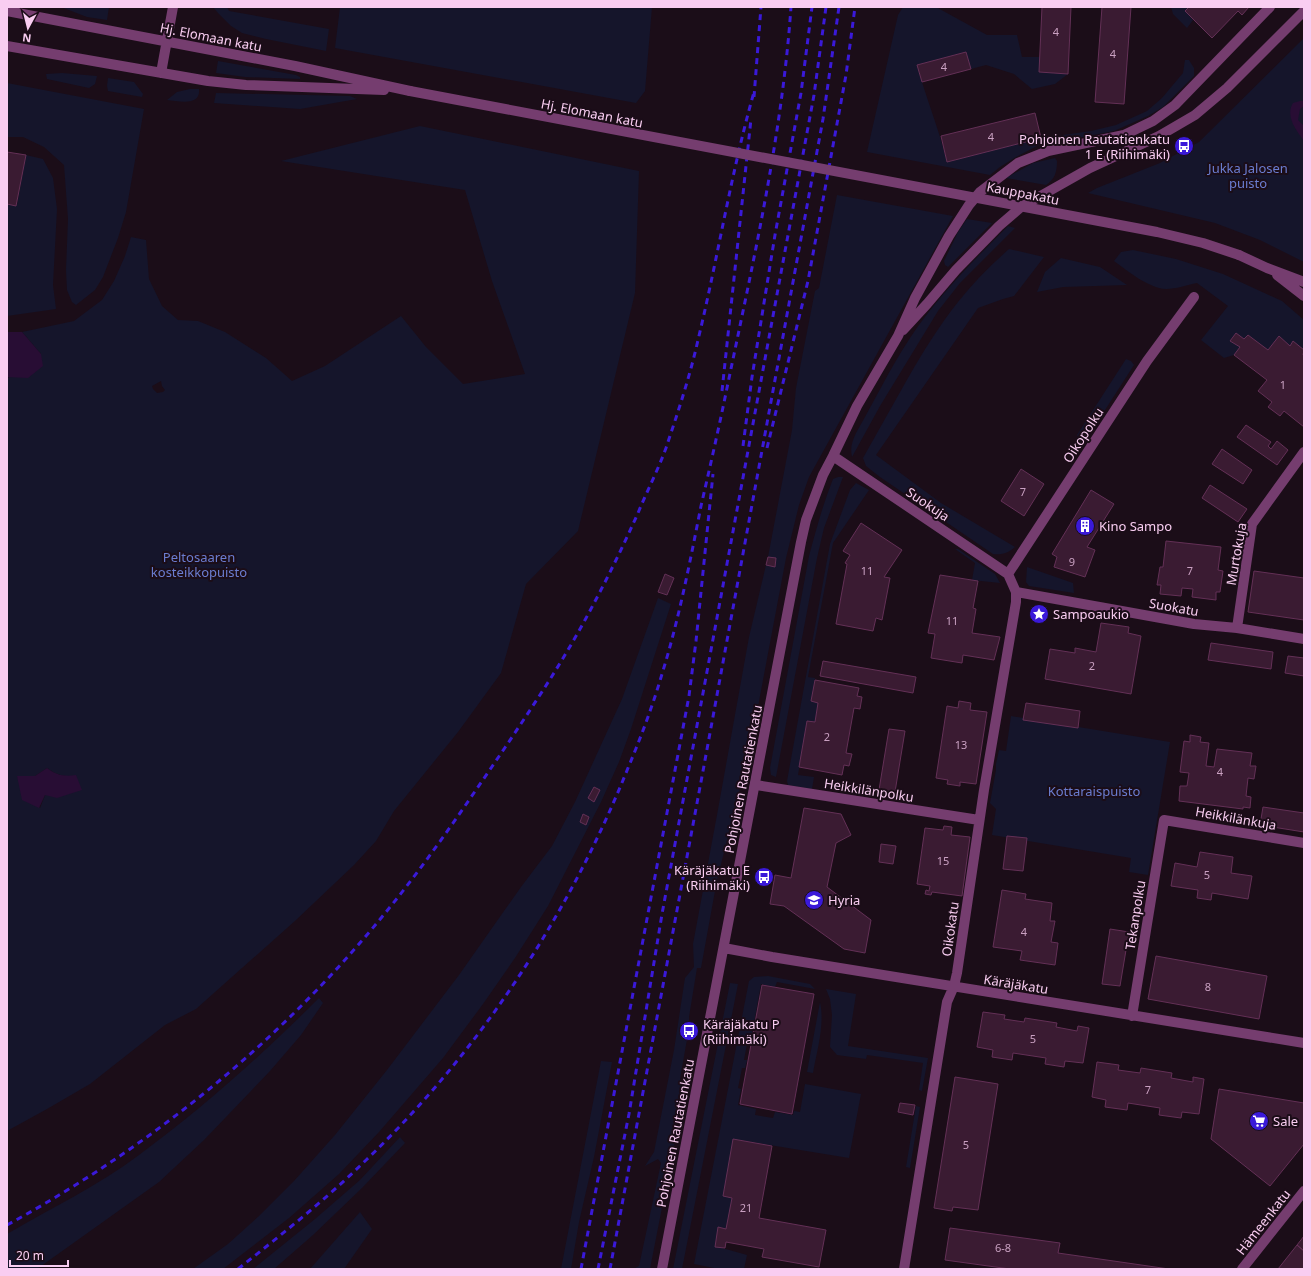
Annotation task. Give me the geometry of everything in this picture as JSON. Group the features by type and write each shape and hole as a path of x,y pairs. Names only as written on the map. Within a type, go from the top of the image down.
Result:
{"street":[{"path":"161,73 173,7"},
{"name":"Pohjoinen Rautatienkatu","path":"662,1269 756,786 801,542 823,475 858,406 898,336 915,298 949,236 969,204 980,192 1018,163 1030,158 1048,151 1124,135 1153,121 1175,105 1190,91 1270,7"},
{"name":"Pohjoinen Rautatienkatu","path":"898,336 956,270 1021,207 1090,168 1159,136 1195,115 1227,88 1304,10"},
{"name":"Hj. Elomaan katu","path":"7,11 295,66 410,91 769,159"},
{"name":"Hj. Elomaan katu","path":"7,46 208,82 246,85 410,91"},
{"name":"Kauppakatu","path":"769,159 1157,232 1203,243 1239,255 1267,268 1304,282"},
{"name":"Kauppakatu","path":"1267,268 1304,296"},
{"name":"Oikopolku","path":"1008,574 1147,361 1194,297"},
{"name":"Murtokuja","path":"1237,628 1252,524 1304,452"},
{"name":"Suokuja","path":"833,456 1008,574"},
{"path":"1008,574 1016,592"},
{"name":"Suokatu","path":"1016,592 1194,624 1237,628 1304,639"},
{"name":"Oikokatu","path":"904,1269 947,1002 954,986 979,820 1016,602 1016,592"},
{"name":"Heikkilänpolku","path":"756,786 979,820"},
{"name":"Heikkilänkuja","path":"1164,820 1304,843"},
{"name":"Tekanpolku","path":"1132,1016 1164,820"},
{"name":"Käräjäkatu","path":"724,948 1304,1044"},
{"name":"Hämeenkatu","path":"1242,1269 1304,1191"}],"green space":[{"path":"61,7 109,7 107,20 87,17"},
{"path":"213,7 227,7 229,11 329,29 326,51 242,33 231,26"},
{"path":"340,7 652,7 645,91 636,103 335,48"},
{"path":"903,7 936,7 987,35 1017,35 1022,57 1040,57 1039,72 1068,74 1055,84 1032,89 1014,74 986,65 971,69 966,52 917,65 947,162 1041,138 1091,131 1116,125 1147,111 1162,98 1183,73 1185,60 1189,60 1194,68 1194,76 1163,107 1148,116 1114,131 1037,146 1016,157 990,175 867,152 898,15"},
{"path":"1171,7 1189,7 1185,11 1193,20 1187,28 1173,14"},
{"name":"Jukka Jalosen puisto","path":"1304,38 1304,262 1260,240 1215,223 1088,193 1160,163 1199,142"},
{"path":"218,61 296,75 300,77 300,79 245,77 216,73"},
{"path":"62,73 97,76 95,84 89,88 47,79 46,74"},
{"path":"108,78 134,82 143,94 142,97 108,91"},
{"path":"7,83 144,109 126,212 118,238 103,277 95,290 76,305 72,302 67,290 66,270 68,219 64,165 44,147 23,137 7,137"},
{"path":"190,89 199,89 199,95 193,101 182,102 167,100 177,92"},
{"path":"216,93 350,96 357,99 300,109 214,103"},
{"name":"Peltosaaren kosteikkopuisto","path":"420,126 639,171 635,293 578,531 526,584 501,673 458,732 394,811 376,841 354,865 296,920 196,1009 165,1025 90,1084 7,1131 7,377 8,378 41,354 22,332 74,321 102,300 114,281 125,256 131,237 146,240 149,279 162,306 178,320 198,321 225,332 266,358 292,381 325,366 401,316 426,347 463,384 525,374 492,281 465,190 281,161","holes":["161,381 165,390 157,393 152,386","47,768 60,775 76,776 45,795 40,808 17,776 35,776"]},
{"path":"26,155 43,159 53,178 57,209 53,285 56,309 7,316 7,204 17,205"},
{"path":"1055,158 1057,161 1056,172 1052,180 1046,185 1006,178 1033,163"},
{"path":"837,195 953,216 809,477 799,505 786,558 750,749 717,880 701,968 697,968 680,1079 683,1097 681,1110 650,1269 633,1269 639,1266 661,1163 658,1159 645,1166 654,1152 674,1050 685,978 694,967 693,944 749,637 766,565 775,566 776,559 768,557 792,430 796,388 815,291 819,288"},
{"path":"967,219 992,223 948,267 945,265 944,261 958,232"},
{"path":"1008,226 1015,228 960,283 938,311 880,406 852,457 851,450 853,439 910,338 944,293"},
{"path":"1009,249 1044,257 1014,296 978,308 876,455 941,503 1015,547 1003,554 993,554 880,477 866,466 863,458 914,368 944,320 976,281"},
{"path":"1133,250 1176,259 1223,274 1282,301 1304,320 1304,350 1293,342 1290,346 1279,337 1268,350 1248,335 1234,355 1224,358 1201,340 1228,306 1197,283 1174,288 1159,288 1152,286 1138,278 1114,261 1121,252"},
{"path":"1061,258 1100,267 1127,285 1063,287 1037,292 1045,272"},
{"path":"1126,359 1131,361 1134,365 1085,441 1081,441 1077,435"},
{"path":"843,477 824,528 817,558 776,777 771,775 770,768 809,556 829,488 833,479"},
{"path":"856,483 869,490 833,543 808,677 815,678 811,701 818,703 815,722 807,721 798,775 814,777 812,789 788,785 787,781 830,544 850,490"},
{"path":"955,549 958,549 995,574 1000,583 972,580 975,563"},
{"path":"1027,567 1073,583 1074,593 1029,586 1026,582"},
{"path":"658,598 671,604 619,762 601,802 548,906 515,958 443,1058 379,1132 339,1174 289,1218 223,1269 193,1269 228,1244 259,1216 294,1181 335,1135 387,1070 459,975 552,846 575,802 622,699"},
{"name":"Kottaraispuisto","path":"1011,716 1170,742 1148,875 1129,872 1131,858 992,835 996,809 990,803 996,764 999,750 1006,751"},
{"path":"768,976 810,984 815,989 777,982 775,987 761,984 750,1045 747,1044 744,1060 747,1060 745,1068 742,1068 738,1088 741,1089 738,1105 756,1109 755,1115 773,1118 775,1112 793,1115 794,1111 800,1112 805,1084 861,1094 849,1158 734,1139 723,1196 732,1198 726,1229 718,1227 715,1246 747,1255 744,1269 719,1269 694,1264 749,981 754,977"},
{"path":"730,983 738,984 682,1269 673,1269"},
{"path":"826,989 856,994 848,1046 928,1058 922,1091 919,1090 923,1063 867,1055 866,1059 837,1055 830,1047 832,1015 830,999"},
{"path":"319,998 323,1003 301,1035 270,1071 204,1140 159,1182 37,1269 7,1269 7,1234 107,1177 163,1137 232,1080"},
{"path":"820,1002 822,1020 813,1073 807,1072"},
{"path":"601,1061 612,1062 594,1157 579,1222 571,1269 561,1269"},
{"path":"916,1106 920,1107 910,1168 906,1167"},
{"path":"400,1137 405,1143 362,1188 313,1235 274,1269 253,1269 315,1219 360,1180"},
{"path":"360,1212 372,1229 344,1269 310,1269"}],"shaded area":[{"path":"1304,101 1304,106 1300,109 1298,120 1304,126 1304,141 1292,123 1290,113 1293,103"},
{"path":"7,332 22,332 41,354 43,366 28,378 7,377"},
{"path":"47,768 60,775 76,775 82,790 57,798 45,795 39,808 22,800 17,776 35,776"}],"building":[{"path":"1042,7 1071,7 1068,74 1039,72"},
{"path":"1102,7 1131,7 1124,104 1095,102"},
{"path":"1189,7 1249,7 1242,15 1238,11 1212,38 1185,11"},
{"path":"966,52 971,69 922,82 917,65"},
{"path":"1035,113 1041,138 947,162 941,136"},
{"path":"7,152 26,155 16,206 7,204"},
{"path":"1236,333 1244,339 1248,335 1268,350 1279,336 1290,346 1293,341 1304,350 1304,427 1284,411 1280,416 1268,407 1272,402 1258,391 1267,380 1234,355 1240,347 1230,341"},
{"path":"1246,425 1271,442 1268,446 1271,449 1277,441 1288,450 1277,465 1237,437"},
{"path":"1222,449 1252,470 1243,484 1212,464"},
{"path":"1021,469 1044,484 1024,516 1001,501"},
{"path":"1210,485 1247,509 1238,522 1202,498"},
{"name":"Kino Sampo","path":"1091,490 1114,504 1087,547 1095,550 1085,577 1054,567 1057,557 1052,554"},
{"path":"861,523 902,550 884,577 890,578 882,620 876,618 873,631 836,624 847,564 845,563 850,555 843,551"},
{"path":"1166,541 1221,547 1218,570 1223,571 1220,592 1216,592 1216,600 1192,597 1193,589 1182,588 1181,596 1160,594 1161,585 1157,585 1160,567 1163,567"},
{"path":"768,557 776,558 775,567 766,565"},
{"path":"1254,571 1304,578 1304,620 1248,612"},
{"path":"665,574 674,578 667,595 658,592"},
{"path":"940,575 978,581 973,608 976,609 972,633 1000,637 994,660 963,655 962,663 931,658 935,634 928,633"},
{"path":"1101,623 1129,627 1128,633 1141,636 1131,694 1045,679 1050,649 1075,653 1075,648 1096,652"},
{"path":"1211,643 1273,652 1271,669 1208,660"},
{"path":"1288,656 1304,658 1304,676 1285,673"},
{"path":"823,661 916,677 913,693 820,676"},
{"path":"815,680 859,688 857,696 862,697 860,709 854,708 846,753 852,754 849,766 844,765 842,775 799,767 807,721 815,722 818,703 811,701"},
{"path":"959,701 971,703 970,710 987,712 976,784 960,782 960,786 947,784 948,780 936,778 947,706 958,708"},
{"path":"1026,703 1080,711 1078,728 1023,720"},
{"path":"889,729 905,731 894,798 878,796"},
{"path":"1190,735 1201,737 1200,742 1209,743 1206,766 1214,767 1217,749 1252,753 1250,766 1256,766 1254,779 1248,778 1246,796 1251,797 1250,808 1243,807 1243,809 1179,801 1180,786 1187,786 1189,773 1180,772 1184,741 1190,742"},
{"path":"594,787 600,790 594,802 588,798"},
{"path":"1263,807 1304,813 1304,832 1260,825"},
{"path":"804,808 841,814 851,835 836,843 827,887 871,920 865,953 844,949 784,906 770,904 775,875 791,878"},
{"path":"583,814 589,817 586,825 580,822"},
{"path":"944,826 952,827 951,835 970,837 962,896 932,892 931,895 925,894 926,890 929,891 930,886 917,884 925,828 943,830"},
{"path":"1007,836 1027,838 1023,871 1003,869"},
{"path":"881,844 896,846 893,864 879,862"},
{"path":"1200,852 1233,857 1231,873 1252,876 1248,899 1212,893 1211,900 1197,898 1198,890 1171,886 1175,863 1197,867"},
{"path":"1002,890 1026,894 1025,899 1052,903 1050,921 1055,921 1051,942 1058,943 1055,965 1020,960 1022,951 993,947"},
{"path":"1110,929 1129,932 1120,986 1102,984"},
{"path":"1156,956 1267,976 1259,1019 1148,999"},
{"path":"762,985 814,994 792,1114 740,1104"},
{"path":"983,1012 1005,1015 1004,1019 1024,1022 1025,1018 1057,1023 1056,1027 1077,1031 1078,1026 1089,1028 1083,1063 1065,1061 1064,1067 1045,1064 1046,1058 1013,1053 1012,1060 992,1057 993,1050 977,1047"},
{"path":"1097,1062 1119,1065 1118,1070 1140,1073 1141,1068 1172,1073 1171,1078 1193,1082 1193,1077 1204,1079 1199,1114 1182,1112 1181,1118 1159,1115 1160,1108 1128,1103 1127,1110 1105,1107 1106,1100 1092,1097"},
{"path":"955,1077 998,1084 978,1210 953,1207 952,1211 934,1208"},
{"name":"Sale","path":"1219,1089 1304,1103 1304,1144 1270,1186 1211,1139"},
{"path":"900,1103 915,1105 913,1115 898,1112"},
{"path":"733,1139 772,1146 759,1218 826,1230 819,1267 762,1257 764,1249 726,1242 725,1248 715,1247 718,1227 726,1229 732,1198 723,1196"},
{"path":"950,1228 1060,1243 1058,1253 1169,1269 1010,1269 945,1260"},
{"path":"1304,1236 1304,1251 1297,1245"},
{"path":"1297,1245 1304,1251 1304,1269 1278,1269"}],"railway":[{"path":"754,97 761,7"},
{"path":"238,1269 333,1191 405,1120 445,1076 517,979 549,929 578,876 604,823 633,756 651,709 674,632 684,590 747,293 774,151 787,55 791,7"},
{"path":"743,446 752,377 775,235 801,93 812,7"},
{"path":"598,1269 629,1114 662,914 814,95 826,7"},
{"path":"610,1269 823,119 839,7"},
{"path":"767,448 808,281 846,75 855,7"},
{"path":"7,1225 61,1194 113,1161 163,1125 212,1087 259,1046 303,1004 346,959 417,873 502,752 566,654 585,620 632,526 660,464 684,394 695,354 731,184 754,92"},
{"path":"722,391 751,119"},
{"path":"581,1269 689,696 713,474"}],"place":[{"name":"Pohjoinen Rautatienkatu 1 E (Riihimäki)","path":"1184,146"},
{"name":"Kino Sampo","path":"1085,526"},
{"name":"Sampoaukio","path":"1039,614"},
{"name":"Käräjäkatu E (Riihimäki)","path":"764,877"},
{"name":"Hyria","path":"814,900"},
{"name":"Käräjäkatu P (Riihimäki)","path":"689,1031"},
{"name":"Sale","path":"1259,1121"}]}
